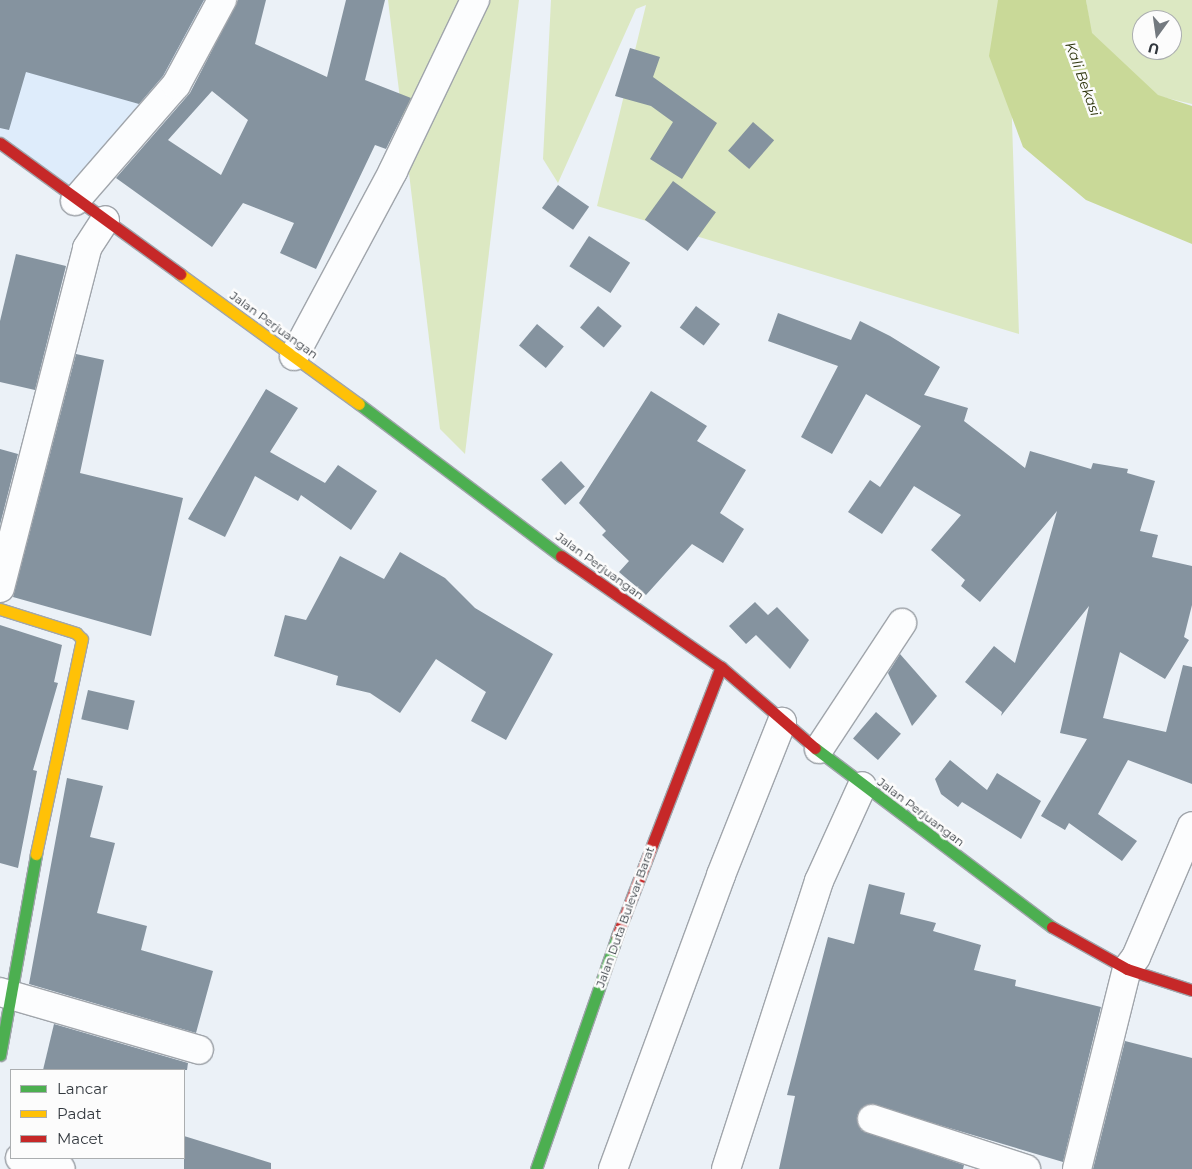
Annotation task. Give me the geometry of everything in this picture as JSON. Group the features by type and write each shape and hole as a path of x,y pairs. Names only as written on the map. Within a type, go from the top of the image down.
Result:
{"main road":[{"name":"Jalan Perjuangan","path":"0,143 75,201 105,220 294,356 607,590 721,667 782,722 819,749 862,786 1037,918 1076,944 1127,969 1192,990"},
{"path":"0,609 76,633 82,639 82,649 46,799 5,994 0,1055"},
{"name":"Jalan Duta Bulevar Barat","path":"536,1169 638,875 721,667"}],"street":[{"path":"75,201 176,85 222,0"},
{"path":"294,356 397,163 475,0"},
{"path":"0,588 87,248 105,220"},
{"path":"819,749 902,623"},
{"path":"613,1169 721,875 782,722"},
{"path":"726,1169 818,881 862,786"},
{"path":"1077,1169 1127,969 1136,957 1192,826"},
{"path":"5,994 199,1050"},
{"path":"872,1119 1026,1169"},
{"path":"24,1159 61,1169"}],"shaded area":[{"path":"0,0 222,0 75,201 0,143"},
{"path":"388,0 519,0 465,454 440,429"},
{"path":"551,0 1008,0 1019,334 597,206 646,5 636,9 558,183 543,159"},
{"path":"1086,0 1192,0 1192,104 1158,96 1091,33"}],"water":[{"name":"Kali Bekasi","path":"998,0 1086,0 1092,33 1158,95 1192,106 1192,244 1086,200 1023,147 989,56"}],"building":[{"path":"0,0 204,0 163,76 139,104 26,72 9,130 0,128"},
{"path":"238,0 266,0 255,44 327,77 346,0 385,0 365,80 411,98 386,149 375,145 316,269 280,253 294,223 243,203 212,247 116,178 190,93","holes":["212,91 248,120 221,175 168,140"]},
{"path":"630,48 660,57 653,77 717,123 682,179 650,159 673,122 651,106 615,96"},
{"path":"753,122 774,140 749,169 728,151"},
{"path":"673,181 716,212 688,251 645,220"},
{"path":"558,185 589,207 573,230 542,208"},
{"path":"589,236 630,263 610,293 569,266"},
{"path":"16,254 66,266 35,390 0,382 0,321"},
{"path":"598,306 622,326 604,347 580,327"},
{"path":"696,306 720,324 704,346 680,328"},
{"path":"778,313 851,340 860,321 890,336 940,367 924,395 968,408 964,421 1025,468 1030,451 1091,469 1093,463 1128,469 1127,473 1155,481 1140,531 1158,535 1152,557 1192,566 1192,605 1184,637 1189,640 1165,679 1120,652 1103,718 1166,732 1183,665 1192,667 1192,784 1128,760 1098,814 1137,841 1122,861 1069,823 1065,830 1041,816 1087,739 1060,733 1089,606 1001,716 1002,712 965,682 994,646 1015,663 1057,511 980,602 961,586 965,580 931,550 961,515 914,486 882,534 848,512 870,480 880,487 921,426 866,394 832,454 801,437 838,366 768,341"},
{"path":"537,324 564,346 546,368 519,345"},
{"path":"76,354 104,360 80,473 183,498 151,636 13,597"},
{"path":"266,389 298,408 270,452 325,483 338,465 377,491 351,530 301,495 298,501 255,476 225,537 188,519"},
{"path":"651,391 707,426 697,441 746,470 720,513 744,529 723,563 692,544 646,595 619,572 629,561 602,535 606,531 579,503"},
{"path":"0,449 18,454 0,525"},
{"path":"561,461 585,487 565,505 541,479"},
{"path":"400,552 445,578 475,608 553,654 506,740 471,721 486,692 436,659 400,713 370,693 336,685 338,676 274,656 285,615 306,620 340,556 384,579"},
{"path":"755,602 768,615 777,607 809,640 790,669 756,635 746,644 729,626"},
{"path":"0,625 62,645 54,682 58,683 33,770 37,771 18,868 0,863"},
{"path":"900,654 937,696 912,726 888,673"},
{"path":"88,690 135,701 128,730 81,719"},
{"path":"876,712 901,734 878,760 853,738"},
{"path":"950,760 987,790 997,773 1041,801 1021,839 962,802 958,807 941,794 935,779"},
{"path":"67,778 103,786 90,837 115,843 97,913 147,926 141,950 213,971 196,1033 29,984"},
{"path":"869,884 905,893 900,914 936,923 933,931 981,945 974,970 1016,980 1015,986 1101,1007 1063,1162 869,1104 857,1115 861,1130 964,1165 963,1169 779,1169 795,1096 787,1095 828,937 854,944"},
{"path":"54,1024 188,1063 187,1070 43,1069"},
{"path":"1125,1041 1192,1058 1192,1169 1093,1169"},
{"path":"185,1136 271,1163 271,1169 184,1169"}],"traffic: fast":[{"path":"359,404 561,556"},
{"path":"815,748 1052,927"},
{"path":"0,1055 36,854"},
{"path":"536,1169 617,936"}],"traffic: slow":[{"path":"180,274 359,404"},
{"path":"0,609 76,633 82,639 36,854"}],"traffic: jam":[{"path":"0,143 180,274"},
{"path":"561,556 721,667 815,748"},
{"path":"617,936 721,667"},
{"path":"1052,927 1127,969 1192,990"}]}
